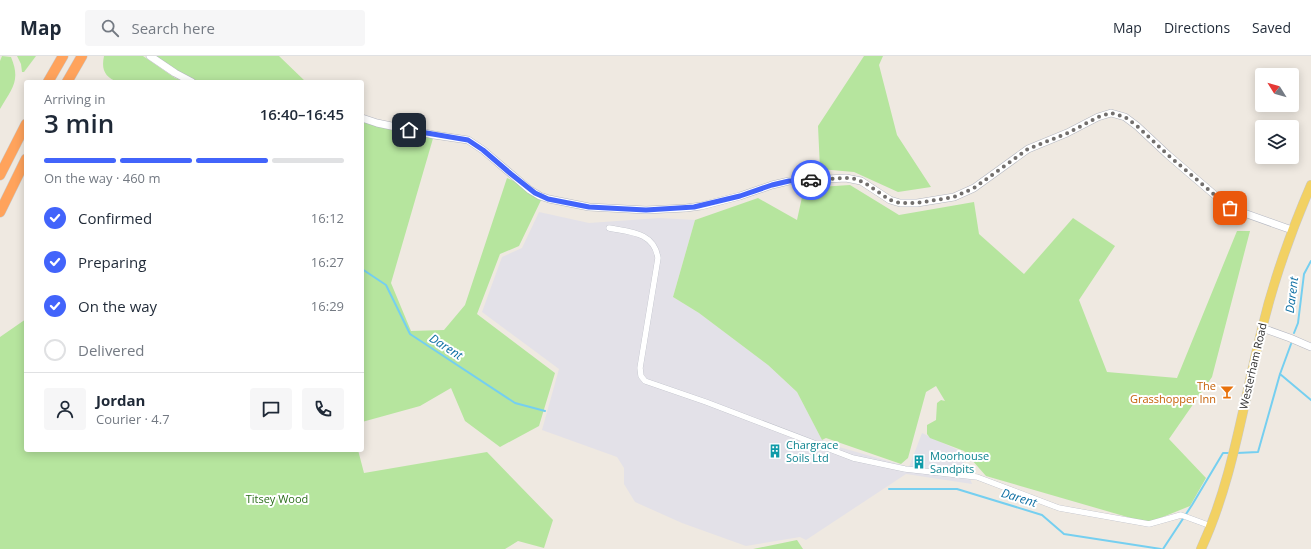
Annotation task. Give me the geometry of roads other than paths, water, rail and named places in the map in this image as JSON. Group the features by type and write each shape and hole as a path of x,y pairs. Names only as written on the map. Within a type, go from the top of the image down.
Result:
{"highway":[{"path":"49,80 63,56"},
{"path":"68,80 82,56"},
{"path":"0,175 24,128"},
{"path":"0,212 24,163"}],"main road":[{"name":"Westerham Road","path":"1201,549 1211,526 1222,493 1233,453 1262,328 1278,270 1292,230 1311,185"}],"street":[{"path":"150,56 188,80"},
{"path":"364,119 377,123 434,135 468,140 483,150 530,190 548,199 589,207 646,210 701,206 789,181 846,178 861,181 890,200 900,203 917,203 954,197 974,188 1028,149 1068,133 1098,117 1111,113 1125,117 1137,126 1168,155 1230,208 1292,230"},
{"path":"609,228 628,231 645,237 657,250 658,258 640,368 641,376 645,381 706,402 853,458 905,469 977,478 1059,508 1149,524 1181,515 1211,526"},
{"path":"1262,328 1311,347"}],"waterway":[{"name":"Darent","path":"1294,333 1298,323 1304,274 1311,261"},
{"name":"Darent","path":"364,270 386,285 410,334 515,403 545,411"},
{"name":"Darent","path":"1237,453 1258,452 1280,374 1291,344"},
{"path":"1280,374 1311,400"},
{"name":"Darent","path":"1163,549 1192,505 1223,453 1231,453"},
{"name":"Darent","path":"889,489 957,489 1042,515 1064,534 1161,549"}],"place":[{"name":"The Grasshopper Inn","path":"1227,392"},
{"name":"Chargrace Soils Ltd","path":"775,451"},
{"name":"Moorhouse Sandpits","path":"919,462"}],"park label":[{"name":"Titsey Wood","path":"277,499"}]}
